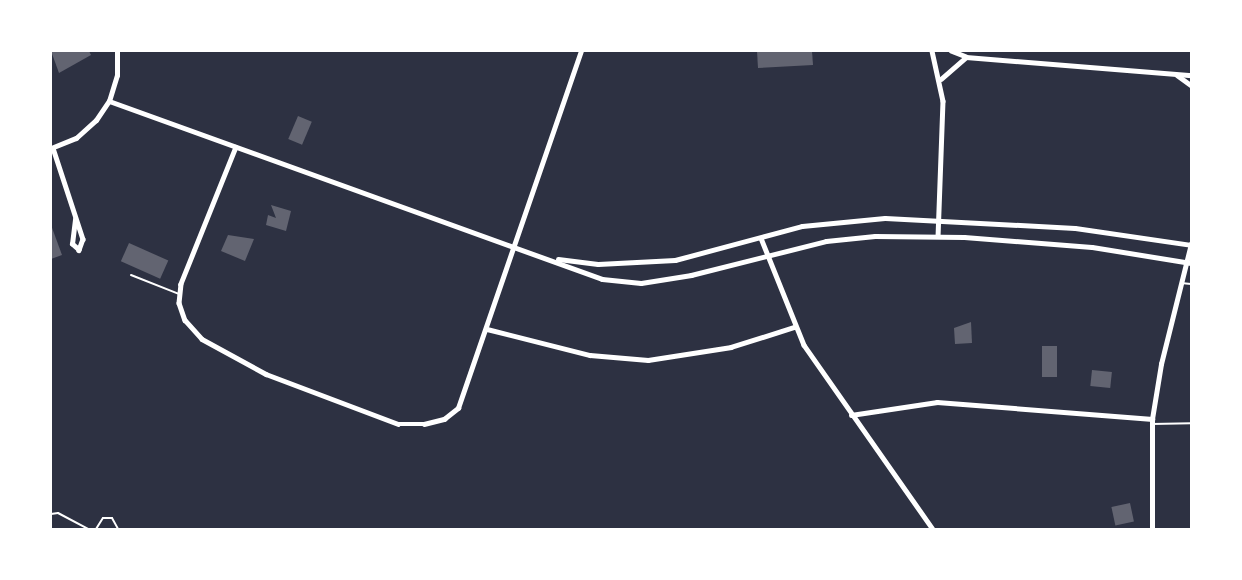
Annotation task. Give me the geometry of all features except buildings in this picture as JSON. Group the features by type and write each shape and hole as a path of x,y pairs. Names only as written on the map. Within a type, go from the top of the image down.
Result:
{"street":[{"path":"75,219 72,244 79,250 83,239 52,148 75,138 96,120 109,101 117,75 117,51"},
{"path":"236,147 180,295 186,321 202,339 266,374 398,424 424,424 444,419 458,408 515,249 581,51"},
{"path":"932,51 941,79 938,236"},
{"path":"951,51 966,57 1191,75"},
{"path":"941,79 966,57"},
{"path":"1177,75 1191,85"},
{"path":"109,101 515,249 551,258 602,279 641,283 843,238 938,236 1113,249 1189,263"},
{"path":"551,258 640,264 675,260 839,220 939,219 1106,231 1191,245 1189,263 1181,283 1152,422 1152,529"},
{"path":"761,238 795,327 850,415 933,529"},
{"path":"487,328 590,355 648,360 731,347 795,327"},
{"path":"850,415 937,402 1152,422"}],"lane":[{"path":"131,275 180,295"},
{"path":"1181,283 1191,284"},
{"path":"1152,422 1191,423"},
{"path":"51,513 88,529"},
{"path":"96,529 103,518 112,518 118,529"}]}
